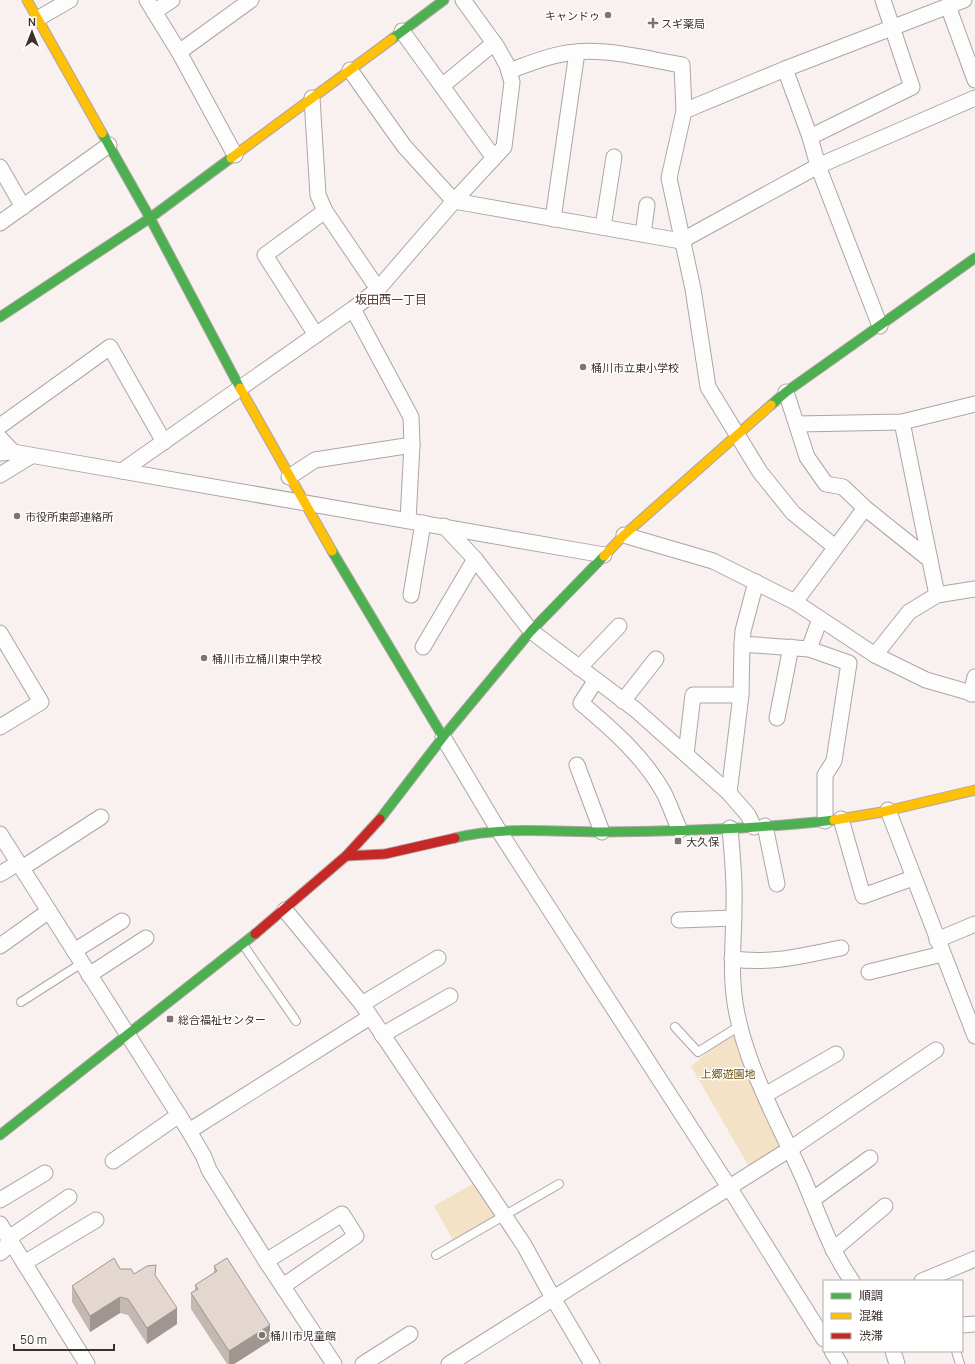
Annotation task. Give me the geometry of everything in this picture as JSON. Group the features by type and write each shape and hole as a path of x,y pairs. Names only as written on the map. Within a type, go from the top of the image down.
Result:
{"street":[{"path":"27,0 150,218 240,389 303,502 499,831 729,1187 823,1337"},
{"path":"37,19 70,0"},
{"path":"172,0 151,6 236,155"},
{"path":"178,52 251,0"},
{"path":"0,318 150,218 444,0"},
{"path":"122,471 353,309 378,289 454,201 504,148 512,82 509,71 494,43 463,0"},
{"path":"810,137 912,87 883,0"},
{"path":"684,111 786,69 964,0"},
{"path":"948,6 975,80"},
{"path":"402,31 494,158"},
{"path":"442,86 494,43"},
{"path":"509,71 548,56 595,51 682,65 684,111 669,178 681,241 693,289 708,387 760,472 793,513 835,547"},
{"path":"553,219 577,52"},
{"path":"786,69 810,137 818,166 880,326"},
{"path":"350,70 404,146 454,201 681,241 818,166 975,98"},
{"path":"312,98 318,195 325,211 378,289"},
{"path":"0,223 110,146"},
{"path":"603,227 614,157"},
{"path":"0,167 23,207"},
{"path":"643,234 647,205"},
{"path":"316,335 265,255 325,211"},
{"path":"0,1135 243,945 346,856 382,817 443,737 531,631 624,535 786,392 975,258"},
{"path":"353,309 411,417 415,521 411,595"},
{"path":"0,426 110,348 164,442"},
{"path":"786,392 807,457 826,484 843,487 865,508 930,560"},
{"path":"796,424 902,422 975,404"},
{"path":"902,422 937,595"},
{"path":"0,438 6,453 122,471 604,555"},
{"path":"289,476 315,460 412,445"},
{"path":"0,475 31,456"},
{"path":"794,602 865,508"},
{"path":"444,526 475,559 531,631 623,700 729,793 760,827 777,884"},
{"path":"624,535 713,562 756,582 794,602 876,655 926,680 973,694 975,677"},
{"path":"422,647 475,559"},
{"path":"729,793 741,695 743,631 756,582"},
{"path":"876,655 909,612 937,595 975,589"},
{"path":"809,649 820,619"},
{"path":"579,668 619,626"},
{"path":"0,632 41,702 0,726"},
{"path":"742,644 809,649 849,663 834,761 824,775 825,821"},
{"path":"777,718 791,647"},
{"path":"623,700 656,659"},
{"path":"596,680 581,703 608,726 636,755 663,792 680,830"},
{"path":"686,754 693,695 741,695"},
{"path":"577,765 602,832"},
{"path":"346,856 363,858 382,856 468,835 499,831 602,832 680,830 760,827 825,821 888,810 975,790"},
{"path":"888,810 975,1036"},
{"path":"0,874 20,866 101,817"},
{"path":"841,819 863,896 913,878"},
{"path":"730,828 734,918 732,959 735,1004 746,1047 764,1095 790,1149 838,1262 851,1280"},
{"path":"0,834 189,1131 209,1170 266,1261 334,1364"},
{"path":"285,910 366,1011 505,1216 524,1245 592,1364"},
{"path":"0,946 49,911"},
{"path":"679,920 734,918"},
{"path":"82,963 122,920"},
{"path":"869,972 940,947 975,924"},
{"path":"82,963 146,938"},
{"path":"732,959 756,962 780,960 841,948"},
{"path":"189,1131 366,1011 438,958"},
{"path":"382,1035 450,996"},
{"path":"449,1364 790,1149 936,1050"},
{"path":"764,1095 836,1054"},
{"path":"113,1161 179,1115"},
{"path":"812,1200 870,1158"},
{"path":"0,1200 45,1173"},
{"path":"0,1253 6,1248 9,1238 69,1197"},
{"path":"833,1250 885,1206"},
{"path":"266,1261 342,1214 356,1236 283,1286"},
{"path":"24,1263 96,1220"},
{"path":"0,1224 87,1364"},
{"path":"925,1280 975,1260"},
{"path":"963,1325 975,1324"},
{"path":"363,1364 410,1334"},
{"path":"833,1352 840,1364"},
{"path":"893,1352 896,1364"}],"lane":[{"path":"243,945 296,1021"},
{"path":"21,1002 82,963"},
{"path":"675,1027 698,1052 741,1025"},
{"path":"436,1255 559,1184"},
{"path":"956,1352 960,1364"}],"green space":[{"name":"上郷遊園地","path":"741,1025 790,1149 752,1172 691,1066"},
{"path":"476,1182 496,1215 453,1240 434,1206"}],"building":[{"path":"114,1258 120,1269 131,1269 134,1274 147,1266 156,1265 155,1275 177,1308 147,1328 128,1299 120,1297 90,1316 72,1286"},
{"path":"227,1258 270,1325 229,1351 191,1293 198,1289 195,1285 217,1271 214,1266"}],"traffic: fast":[{"path":"392,39 444,0"},
{"path":"102,133 150,218 240,388"},
{"path":"0,317 150,218 231,158"},
{"path":"771,405 786,392 975,258"},
{"path":"332,551 443,737"},
{"path":"380,819 443,737 531,631 604,556"},
{"path":"455,838 473,834 510,831 603,832 690,830 776,826 834,820"},
{"path":"0,1135 255,934"}],"traffic: slow":[{"path":"27,0 102,133"},
{"path":"231,158 392,39"},
{"path":"240,388 332,551"},
{"path":"604,556 624,535 771,405"},
{"path":"834,820 882,812 975,790"}],"traffic: jam":[{"path":"255,934 346,856 380,819"},
{"path":"346,856 385,854 455,838"}],"place":[{"name":"キャンドゥ","path":"608,15"},
{"name":"スギ薬局","path":"653,23"},
{"name":"桶川市立東小学校","path":"583,367"},
{"name":"市役所東部連絡所","path":"17,516"},
{"name":"桶川市立桶川東中学校","path":"204,658"},
{"name":"大久保","path":"678,841"},
{"name":"総合福祉センター","path":"170,1019"},
{"name":"桶川市児童館","path":"262,1335"}],"district":[{"name":"坂田西一丁目","path":"391,299"}]}
